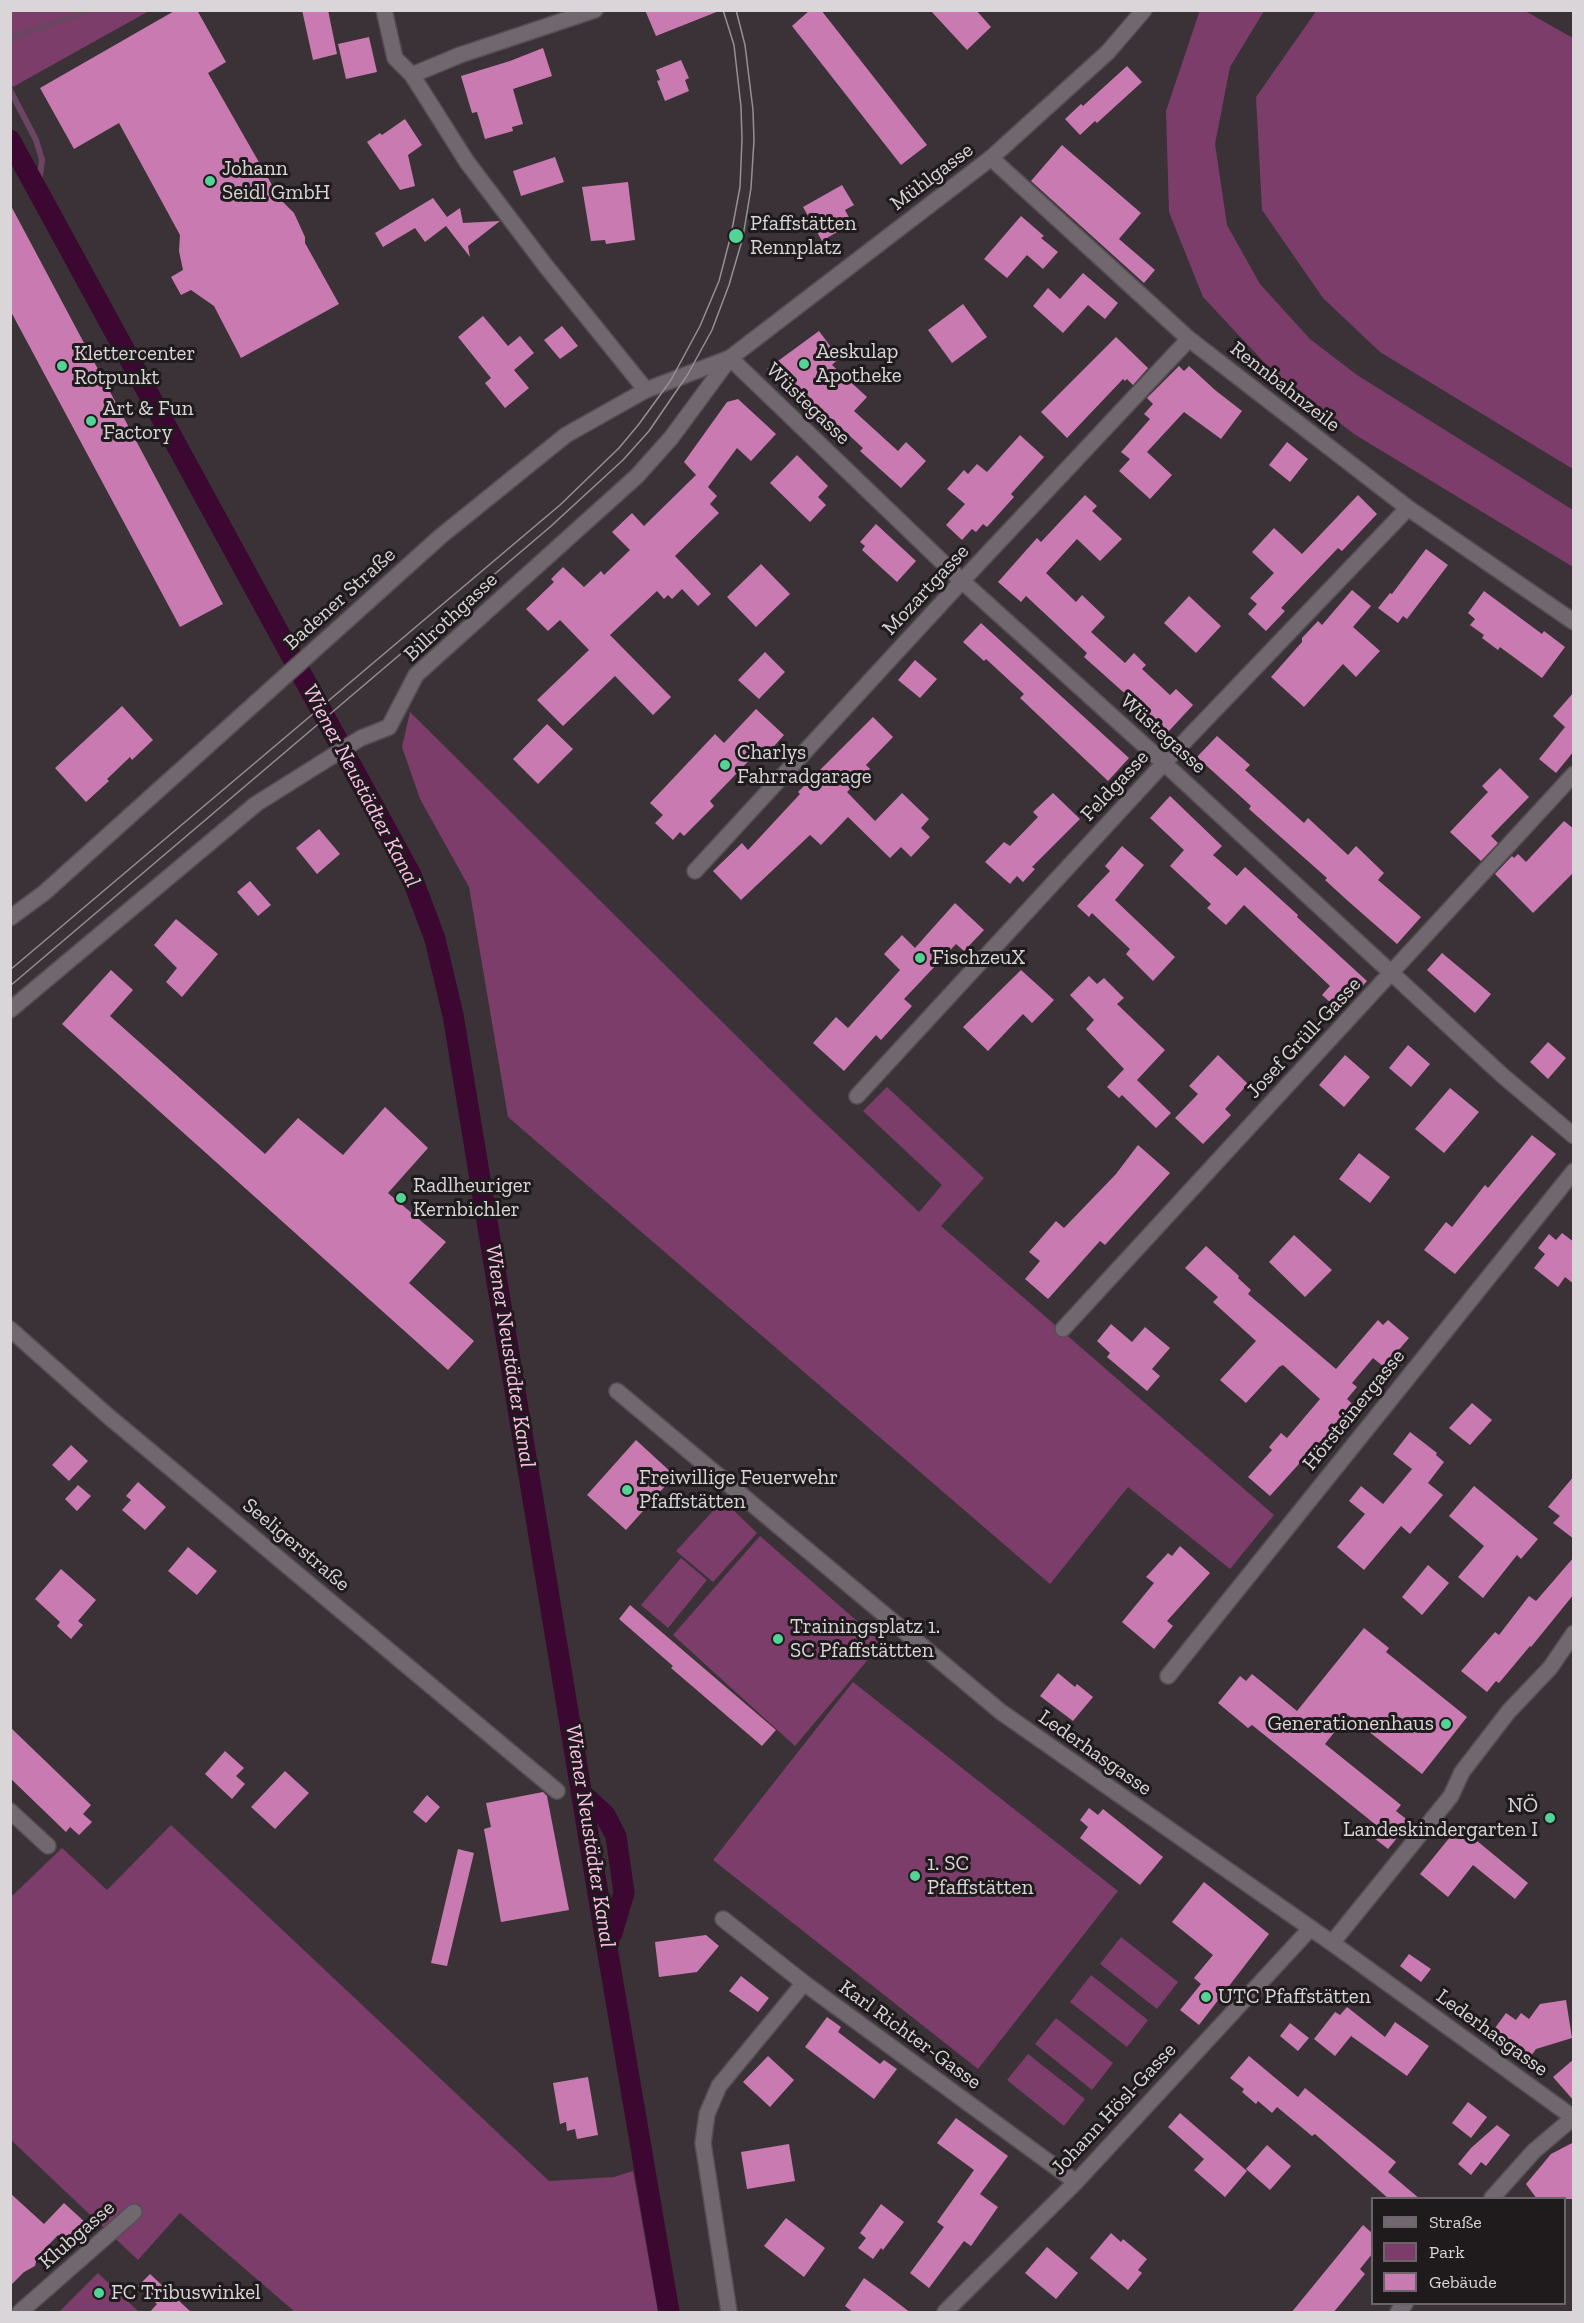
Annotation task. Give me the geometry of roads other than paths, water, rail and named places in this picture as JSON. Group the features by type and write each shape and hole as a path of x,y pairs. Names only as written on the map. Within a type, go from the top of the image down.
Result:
{"street":[{"path":"384,10 395,58 412,75 466,162 545,265 646,390"},
{"path":"412,75 460,55 595,10"},
{"name":"Mühlgasse","path":"730,358 991,158 1108,52 1144,10"},
{"name":"Rennbahnzeile","path":"991,158 1189,339 1407,508 1574,622"},
{"name":"Mozartgasse","path":"695,871 1189,339"},
{"name":"Badener Straße","path":"10,918 44,893 441,536 566,435 646,390 730,358"},
{"name":"Wüstegasse","path":"730,358 962,581 1164,763 1503,1076 1574,1136"},
{"name":"Billrothgasse","path":"10,1010 256,804 361,738 389,727 416,675 637,476 671,438 730,358"},
{"name":"Feldgasse","path":"857,1096 1164,763 1407,508"},
{"name":"Josef Grüll-Gasse","path":"1063,1329 1574,774"},
{"name":"Hörsteinergasse","path":"1168,1676 1574,1171"},
{"name":"Seeligerstraße","path":"10,1329 108,1416 556,1791"},
{"name":"Lederhasgasse","path":"617,1391 1001,1713 1332,1943 1573,2117"},
{"path":"1332,1943 1451,1796 1462,1772 1509,1711 1550,1668 1574,1633"},
{"path":"10,1810 48,1846"},
{"name":"Karl Richter-Gasse","path":"723,1919 804,1983 1076,2182"},
{"name":"Johann Hösl-Gasse","path":"945,2313 1076,2182 1310,1929"},
{"path":"729,2313 703,2143 707,2114 719,2086 804,1983"},
{"path":"1494,2197 1534,2151 1573,2117"},
{"name":"Klubgasse","path":"20,2313 134,2212"}],"waterway":[{"path":"10,38 92,10"},
{"path":"10,90 36,140 42,160 38,191"},
{"name":"Wiener Neustädter Kanal","path":"10,140 411,875 435,939 453,1015 669,2312"},
{"path":"581,1793 605,1815 616,1836 624,1893 612,1933 606,1942"}],"tram line":[{"path":"10,970 560,505 619,448 639,424 671,380 700,326 719,281 731,235 740,187 741,107 734,45 723,10"},
{"path":"10,986 550,527 623,460 649,431 688,374 712,330 729,285 743,237 751,188 754,140 753,110 745,45 736,10"}],"place":[{"name":"Johann Seidl GmbH","path":"210,181"},
{"name":"Pfaffstätten Rennplatz","path":"736,236"},
{"name":"Aeskulap Apotheke","path":"804,364"},
{"name":"Klettercenter Rotpunkt","path":"62,366"},
{"name":"Art & Fun Factory","path":"91,421"},
{"name":"Charlys Fahrradgarage","path":"725,765"},
{"name":"FischzeuX","path":"920,958"},
{"name":"Radlheuriger Kernbichler","path":"401,1198"},
{"name":"Freiwillige Feuerwehr Pfaffstätten","path":"627,1490"},
{"name":"Trainingsplatz 1. SC Pfaffstättten","path":"778,1639"},
{"name":"Generationenhaus","path":"1446,1724"},
{"name":"NÖ Landeskindergarten I","path":"1550,1818"},
{"name":"1. SC Pfaffstätten","path":"915,1876"},
{"name":"UTC Pfaffstätten","path":"1206,1997"},
{"name":"FC Tribuswinkel","path":"99,2293"}]}
